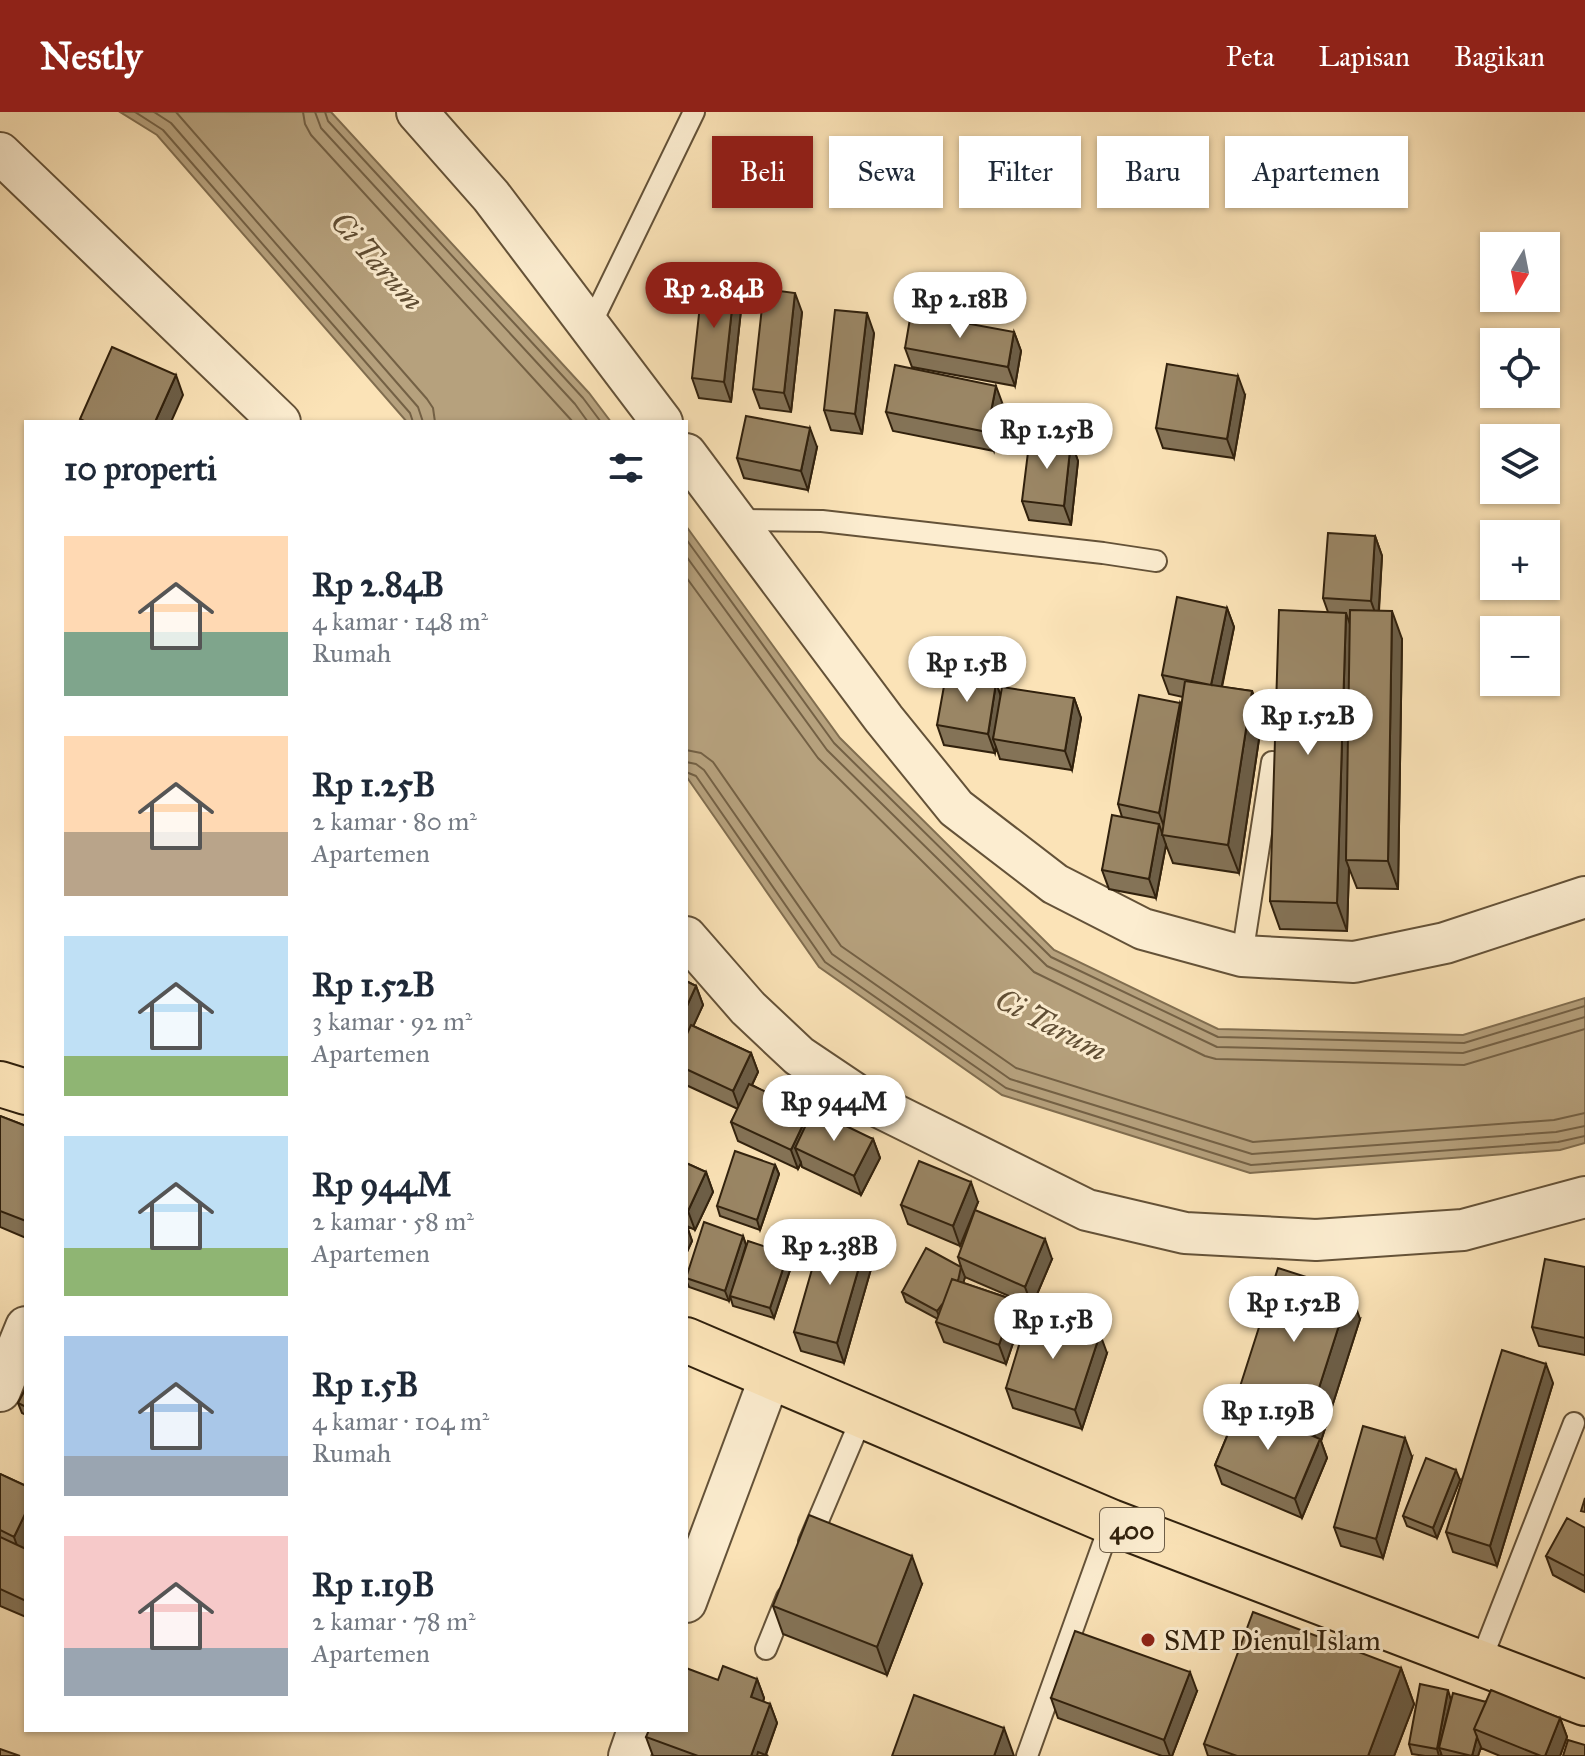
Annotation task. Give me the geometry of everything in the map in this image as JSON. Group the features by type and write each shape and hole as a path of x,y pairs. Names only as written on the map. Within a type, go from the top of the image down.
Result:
{"main road":[{"path":"0,1084 24,1091"},
{"name":"400","path":"688,1341 1111,1522 1585,1703"}],"street":[{"path":"417,112 491,196 660,420"},
{"path":"0,153 278,420"},
{"path":"688,457 884,719 956,808 1055,884 1143,929 1242,956 1354,962 1445,943 1585,897"},
{"path":"688,939 748,1008 799,1056 863,1099 1087,1210 1185,1233 1316,1240 1463,1230 1585,1197"},
{"path":"0,1391 24,1332"},
{"path":"688,1597 770,1377"},
{"path":"629,1756 637,1732"}],"lane":[{"path":"590,326 694,112"},
{"path":"736,520 822,521 1156,561"},
{"path":"1242,956 1272,762"},
{"path":"766,1649 862,1417"},
{"path":"1480,1663 1574,1423"},
{"path":"1027,1756 1111,1522"}],"water":[{"name":"Ci Tarum","path":"120,112 331,112 589,393 609,420 405,420 157,135"},
{"name":"Ci Tarum","path":"688,529 840,738 1054,950 1218,1029 1463,1035 1585,998 1585,1143 1560,1150 1250,1173 1002,1095 819,967 688,779"}],"building":[{"path":"703,278 735,281 724,382 692,378"},
{"path":"764,289 795,293 784,393 753,389"},
{"path":"835,310 867,313 855,414 824,410"},
{"path":"911,313 1014,332 1008,367 905,348"},
{"path":"112,347 176,375 156,420 80,419"},
{"path":"1167,364 1238,376 1227,439 1156,428"},
{"path":"895,365 996,386 987,432 886,412"},
{"path":"746,416 810,428 801,471 737,458"},
{"path":"1030,436 1071,441 1064,506 1022,501"},
{"path":"1328,533 1375,536 1371,601 1323,598"},
{"path":"1177,597 1227,608 1211,685 1162,675"},
{"path":"1279,610 1346,613 1337,903 1270,901"},
{"path":"1350,610 1392,611 1388,861 1346,860"},
{"path":"946,675 996,683 988,734 937,725"},
{"path":"1185,681 1252,691 1228,845 1162,835"},
{"path":"1002,687 1074,698 1065,751 993,739"},
{"path":"1139,695 1180,703 1159,813 1118,804"},
{"path":"1112,815 1159,824 1149,879 1102,870"},
{"path":"688,982 696,986 688,1004"},
{"path":"691,1025 751,1053 733,1091 688,1070 688,1032"},
{"path":"749,1084 809,1112 791,1150 731,1122"},
{"path":"813,1110 873,1139 854,1176 795,1148"},
{"path":"0,1116 24,1125 24,1220 0,1211"},
{"path":"735,1151 775,1165 757,1220 717,1206"},
{"path":"919,1161 971,1182 953,1226 901,1205"},
{"path":"688,1164 706,1172 688,1211"},
{"path":"975,1210 1045,1239 1025,1287 958,1257"},
{"path":"704,1222 743,1236 725,1291 688,1279"},
{"path":"823,1231 866,1243 837,1343 794,1332"},
{"path":"748,1241 788,1254 770,1308 730,1296"},
{"path":"926,1248 961,1267 958,1281 952,1279 937,1311 902,1292"},
{"path":"1545,1259 1585,1267 1585,1338 1532,1327"},
{"path":"1278,1268 1350,1291 1309,1419 1237,1396"},
{"path":"952,1279 1014,1300 999,1345 936,1322"},
{"path":"1029,1312 1100,1334 1075,1410 1006,1388"},
{"path":"1502,1350 1546,1364 1490,1546 1446,1532"},
{"path":"24,1392 24,1406 18,1403"},
{"path":"1240,1405 1320,1439 1295,1499 1215,1465"},
{"path":"1363,1426 1405,1438 1376,1539 1334,1527"},
{"path":"1426,1458 1456,1470 1433,1528 1403,1516"},
{"path":"0,1474 24,1485 24,1516 14,1537 0,1530"},
{"path":"809,1515 912,1556 877,1647 773,1606"},
{"path":"1567,1518 1585,1528 1585,1576 1546,1556"},
{"path":"0,1537 24,1548 24,1600 0,1589"},
{"path":"1253,1612 1401,1668 1368,1756 1237,1756 1204,1744"},
{"path":"1075,1631 1190,1672 1164,1740 1051,1698"},
{"path":"723,1666 757,1679 751,1697 770,1704 751,1756 698,1756 646,1737 648,1732 688,1732 688,1669 718,1680"},
{"path":"1420,1684 1448,1690 1437,1749 1409,1744"},
{"path":"1491,1690 1560,1718 1545,1756 1474,1729"},
{"path":"1453,1693 1486,1702 1474,1729 1477,1737 1472,1756 1439,1748"},
{"path":"914,1695 1004,1728 994,1756 892,1756"},
{"path":"1568,1740 1585,1745 1585,1756 1563,1756"},
{"path":"0,1749 20,1756 0,1756"}],"place":[{"name":"SMP Dienul Islam","path":"1148,1640"}]}
